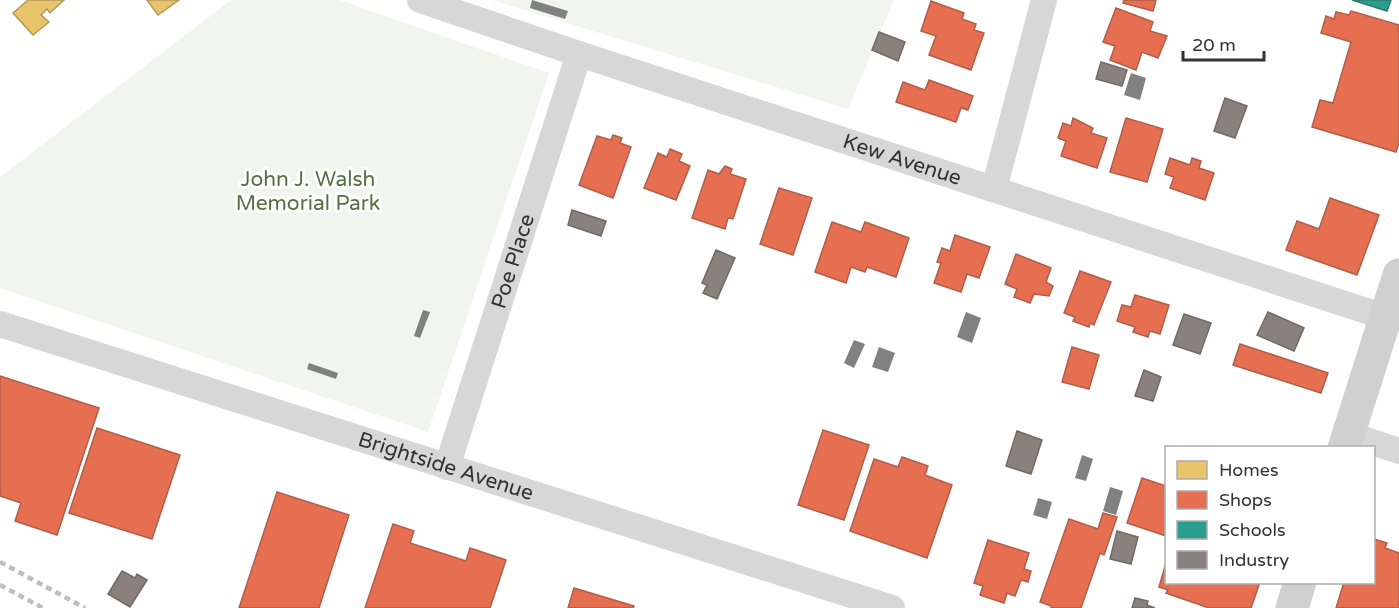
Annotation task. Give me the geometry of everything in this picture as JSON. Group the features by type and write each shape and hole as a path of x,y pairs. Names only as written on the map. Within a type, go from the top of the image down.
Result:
{"main road":[{"path":"1346,441 1399,275"},
{"path":"1292,608 1299,584"}],"street":[{"name":"Kew Avenue","path":"420,0 1385,317"},
{"path":"994,189 1044,0"},
{"name":"Poe Place","path":"447,467 579,54"},
{"name":"Brightside Avenue","path":"0,324 892,608"},
{"path":"1346,441 1372,446"},
{"path":"1375,446 1399,451"}],"green space":[{"name":"John J. Walsh Memorial Park","path":"231,0 339,0 549,73 428,432 0,288 0,177"},
{"path":"492,0 894,0 848,109"}],"building: Homes":[{"path":"28,0 64,0 50,13 47,9 41,15 49,22 33,35 13,13"},
{"path":"147,0 179,0 158,15"}],"building: Shops":[{"path":"1124,0 1156,0 1153,11 1123,3"},
{"path":"931,1 964,13 962,19 976,24 974,30 984,33 971,70 929,55 936,36 921,31"},
{"path":"1116,8 1153,22 1150,31 1167,36 1158,58 1142,52 1136,70 1110,60 1115,46 1103,42"},
{"path":"1351,11 1399,25 1399,143 1396,152 1312,127 1320,100 1333,103 1351,42 1321,33 1326,16 1334,19 1336,12 1349,15"},
{"path":"929,80 973,96 968,110 961,108 956,122 896,102 903,82 925,90"},
{"path":"1073,118 1093,128 1091,133 1107,138 1097,168 1061,156 1066,141 1058,138 1063,123 1071,126"},
{"path":"1126,118 1163,129 1147,182 1110,172"},
{"path":"613,135 622,138 620,143 631,147 613,198 579,185 597,136 611,140"},
{"path":"670,149 682,154 679,161 690,166 676,200 644,188 658,153 667,157"},
{"path":"1170,158 1190,165 1192,158 1201,161 1199,168 1214,173 1205,200 1170,188 1174,177 1165,174"},
{"path":"725,166 732,169 730,174 746,179 733,219 728,218 725,229 692,218 708,170 719,174"},
{"path":"779,188 812,198 793,255 760,244"},
{"path":"1330,198 1379,215 1357,275 1286,250 1297,221 1319,229"},
{"path":"832,222 861,232 865,222 909,238 896,277 867,267 865,272 851,267 846,283 815,272"},
{"path":"955,235 990,247 979,278 967,274 961,292 934,283 941,263 937,262 942,248 950,251"},
{"path":"1016,254 1051,268 1046,282 1053,286 1049,296 1034,294 1030,303 1014,297 1017,289 1005,284"},
{"path":"1080,271 1111,282 1094,325 1090,323 1089,327 1073,321 1075,317 1064,313"},
{"path":"1135,295 1169,305 1160,334 1150,331 1148,337 1133,332 1135,327 1117,321 1122,305 1131,307"},
{"path":"1240,344 1328,373 1321,393 1233,365"},
{"path":"1072,347 1099,355 1089,389 1062,382"},
{"path":"0,376 99,408 57,535 15,521 21,503 0,496"},
{"path":"97,428 180,455 152,539 69,513"},
{"path":"823,430 869,445 844,520 798,505"},
{"path":"902,457 928,466 925,475 952,485 927,558 850,531 874,459 898,467"},
{"path":"1142,478 1165,486 1165,536 1127,523"},
{"path":"277,492 349,515 319,608 239,608"},
{"path":"1103,513 1117,517 1104,555 1100,553 1081,608 1051,608 1040,602 1069,519 1098,529"},
{"path":"393,524 414,531 410,543 466,561 470,548 506,560 490,608 365,608"},
{"path":"1375,539 1387,543 1385,548 1399,553 1399,608 1336,608 1343,584 1375,584"},
{"path":"988,540 1029,553 1024,569 1031,571 1028,582 1021,580 1015,596 1007,593 1004,603 980,595 983,586 974,583"},
{"path":"1165,566 1165,584 1259,584 1251,608 1209,608 1166,593 1168,590 1159,587"},
{"path":"574,588 634,606 633,608 568,608"}],"building: Schools":[{"path":"1352,0 1391,0 1387,11"}],"building: Industry":[{"path":"879,32 905,42 898,61 872,50"},
{"path":"1101,62 1127,70 1122,86 1096,79"},
{"path":"1225,98 1247,106 1235,138 1214,131"},
{"path":"572,210 606,221 601,236 568,225"},
{"path":"716,250 735,258 717,299 703,293 707,285 702,283"},
{"path":"1268,312 1304,328 1294,351 1257,335"},
{"path":"1184,314 1211,323 1200,354 1173,345"},
{"path":"1144,370 1161,377 1153,401 1135,396"},
{"path":"1017,431 1042,440 1031,474 1006,466"},
{"path":"1117,531 1138,537 1131,564 1110,559"},
{"path":"122,571 135,578 137,574 147,580 130,607 108,594"},
{"path":"1135,598 1148,601 1147,605 1155,608 1132,608"}],"building: Other":[{"path":"532,0 568,11 565,19 530,8"},
{"path":"1131,73 1146,78 1140,100 1124,95"},
{"path":"423,310 430,312 420,338 414,336"},
{"path":"966,312 981,318 972,343 957,337"},
{"path":"854,340 865,344 854,368 844,363"},
{"path":"879,347 895,353 888,372 872,367"},
{"path":"309,363 338,373 336,379 307,369"},
{"path":"1082,455 1093,459 1086,481 1075,478"},
{"path":"1110,487 1123,491 1116,515 1103,511"},
{"path":"1038,498 1052,502 1047,519 1033,515"}],"railway":[{"path":"0,562 85,608"},
{"path":"0,585 43,608"}]}
